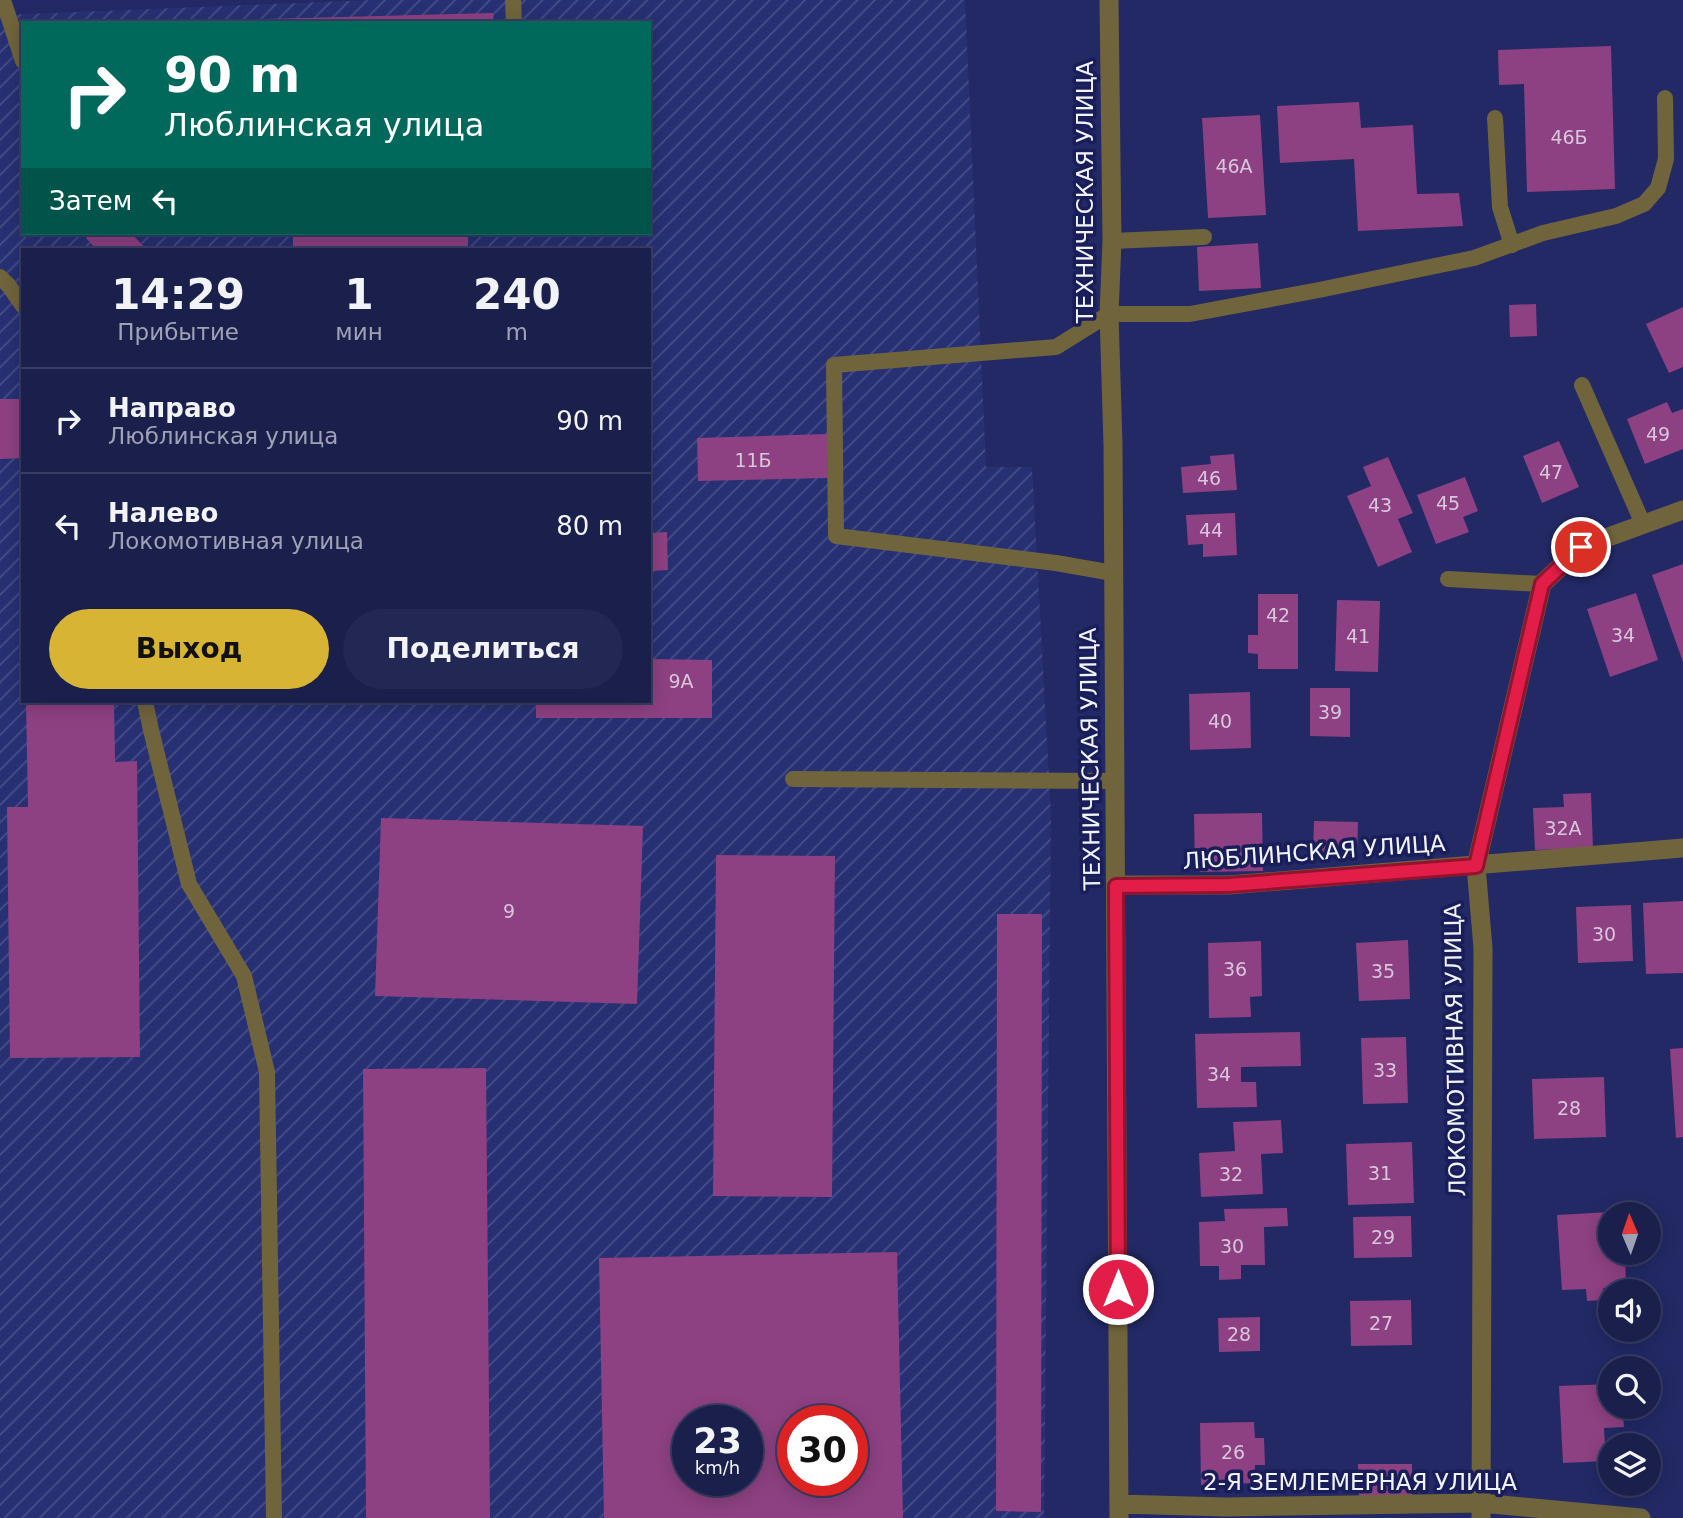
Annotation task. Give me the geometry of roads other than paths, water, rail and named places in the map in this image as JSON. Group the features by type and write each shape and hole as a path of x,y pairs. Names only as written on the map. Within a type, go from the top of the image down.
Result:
{"street":[{"name":"ТЕХНИЧЕСКАЯ УЛИЦА","path":"1109,0 1119,1511"},
{"path":"1542,584 1581,547 1683,510"},
{"name":"ЛОКОМОТИВНАЯ УЛИЦА","path":"1481,1511 1483,948 1476,866 1542,584"},
{"name":"ЛЮБЛИНСКАЯ УЛИЦА","path":"1116,886 1229,885 1683,849"},
{"name":"2-Я ЗЕМЛЕМЕРНАЯ УЛИЦА","path":"1119,1511 1225,1507 1481,1511 1642,1518"}],"lane":[{"path":"3,0 21,55"},
{"path":"513,0 514,21"},
{"path":"1113,573 1056,563 836,536 834,365 1056,347 1109,314 1190,314 1474,258 1543,233 1616,216 1644,204 1658,188 1667,159 1665,98"},
{"path":"1495,118 1500,207 1512,245"},
{"path":"1112,241 1204,237"},
{"path":"0,277 21,303"},
{"path":"1582,385 1643,524"},
{"path":"1448,579 1542,584"},
{"path":"145,703 189,884 244,976 267,1072 274,1518"},
{"path":"793,779 1116,780"}]}
